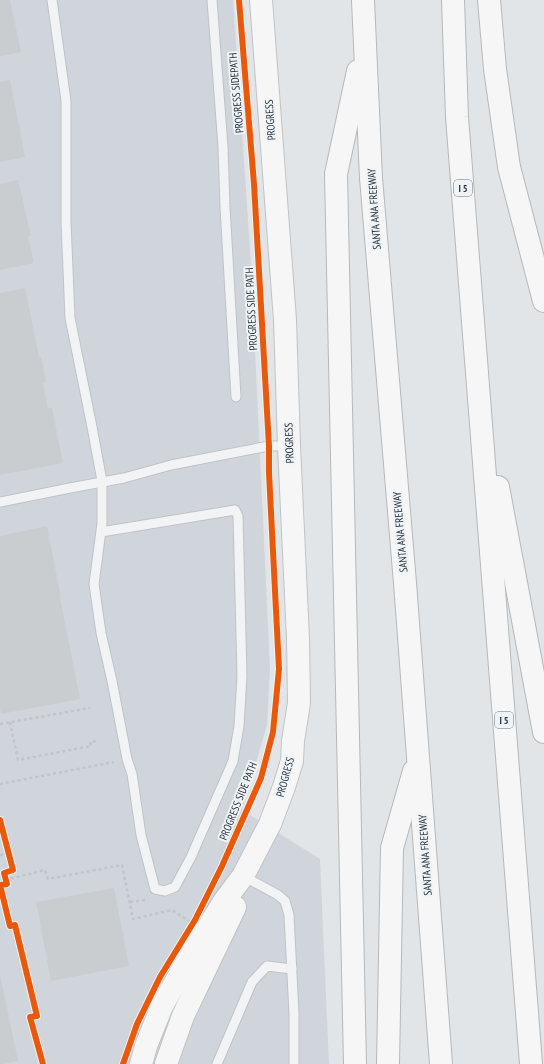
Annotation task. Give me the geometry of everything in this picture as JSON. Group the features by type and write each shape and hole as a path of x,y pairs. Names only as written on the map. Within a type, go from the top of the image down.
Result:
{"main road":[{"name":"PROGRESS","path":"141,1064 146,1046 162,1006 193,951 225,900 243,876 270,824 292,761 293,741 299,703 298,638 285,320 261,0"},
{"name":"SANTA ANA FREEWAY","path":"363,0 371,178 404,575 441,1064"},
{"name":"I 5","path":"453,0 457,117 531,1064"},
{"path":"489,0 495,69 509,167 544,301"},
{"path":"355,1064 336,174 365,43"},
{"path":"477,376 544,732"},
{"path":"388,1064 392,848 418,757"},
{"name":"PROGRESS","path":"166,1064 182,1016 235,909 243,876"}],"lane":[{"path":"52,0 66,101 66,222 70,318 102,482 102,523 94,584 101,633 127,759 132,774 141,835 155,889 165,891 175,887 188,863 233,761 239,726 242,676 238,516 235,510 101,532"},
{"path":"212,0 223,147 236,397"},
{"path":"0,502 124,478 171,465 269,446 289,446"},
{"path":"243,876 278,895 285,901 290,915 294,1014 294,1064"},
{"path":"217,1064 252,982 268,966 292,969"}],"path":[{"path":"0,724 90,708"},
{"path":"10,722 18,760 91,746 90,742 96,741"},
{"path":"0,784 127,759"},
{"path":"0,855 9,856 7,847"},
{"path":"0,885 6,884 4,876 45,870 48,879 122,865 132,919 172,910 194,922 189,930"}],"shaded area":[{"path":"0,0 233,0 251,264 270,669 267,725 242,810 320,859 329,1064 0,1064"}],"building":[{"path":"0,0 10,0 21,52 0,56"},
{"path":"10,80 25,157 0,162 0,82"},
{"path":"18,180 31,236 28,236 34,263 0,270 0,184"},
{"path":"25,288 39,357 41,357 46,382 43,383 48,408 52,408 63,463 0,475 0,293"},
{"path":"47,526 80,699 1,714 0,536"},
{"path":"114,888 129,966 51,981 36,902"},
{"path":"0,974 18,1061 3,1064 0,1064"}],"cycle path":[{"name":"PROGRESS SIDEPATH","path":"123,1064 137,1024 160,977 195,920 222,866 261,778 273,732 279,669 269,473 269,446 254,184 239,0"},
{"path":"0,820 13,870 4,873 7,884 0,885 10,926 15,925 37,1016 30,1017 43,1064"}]}
